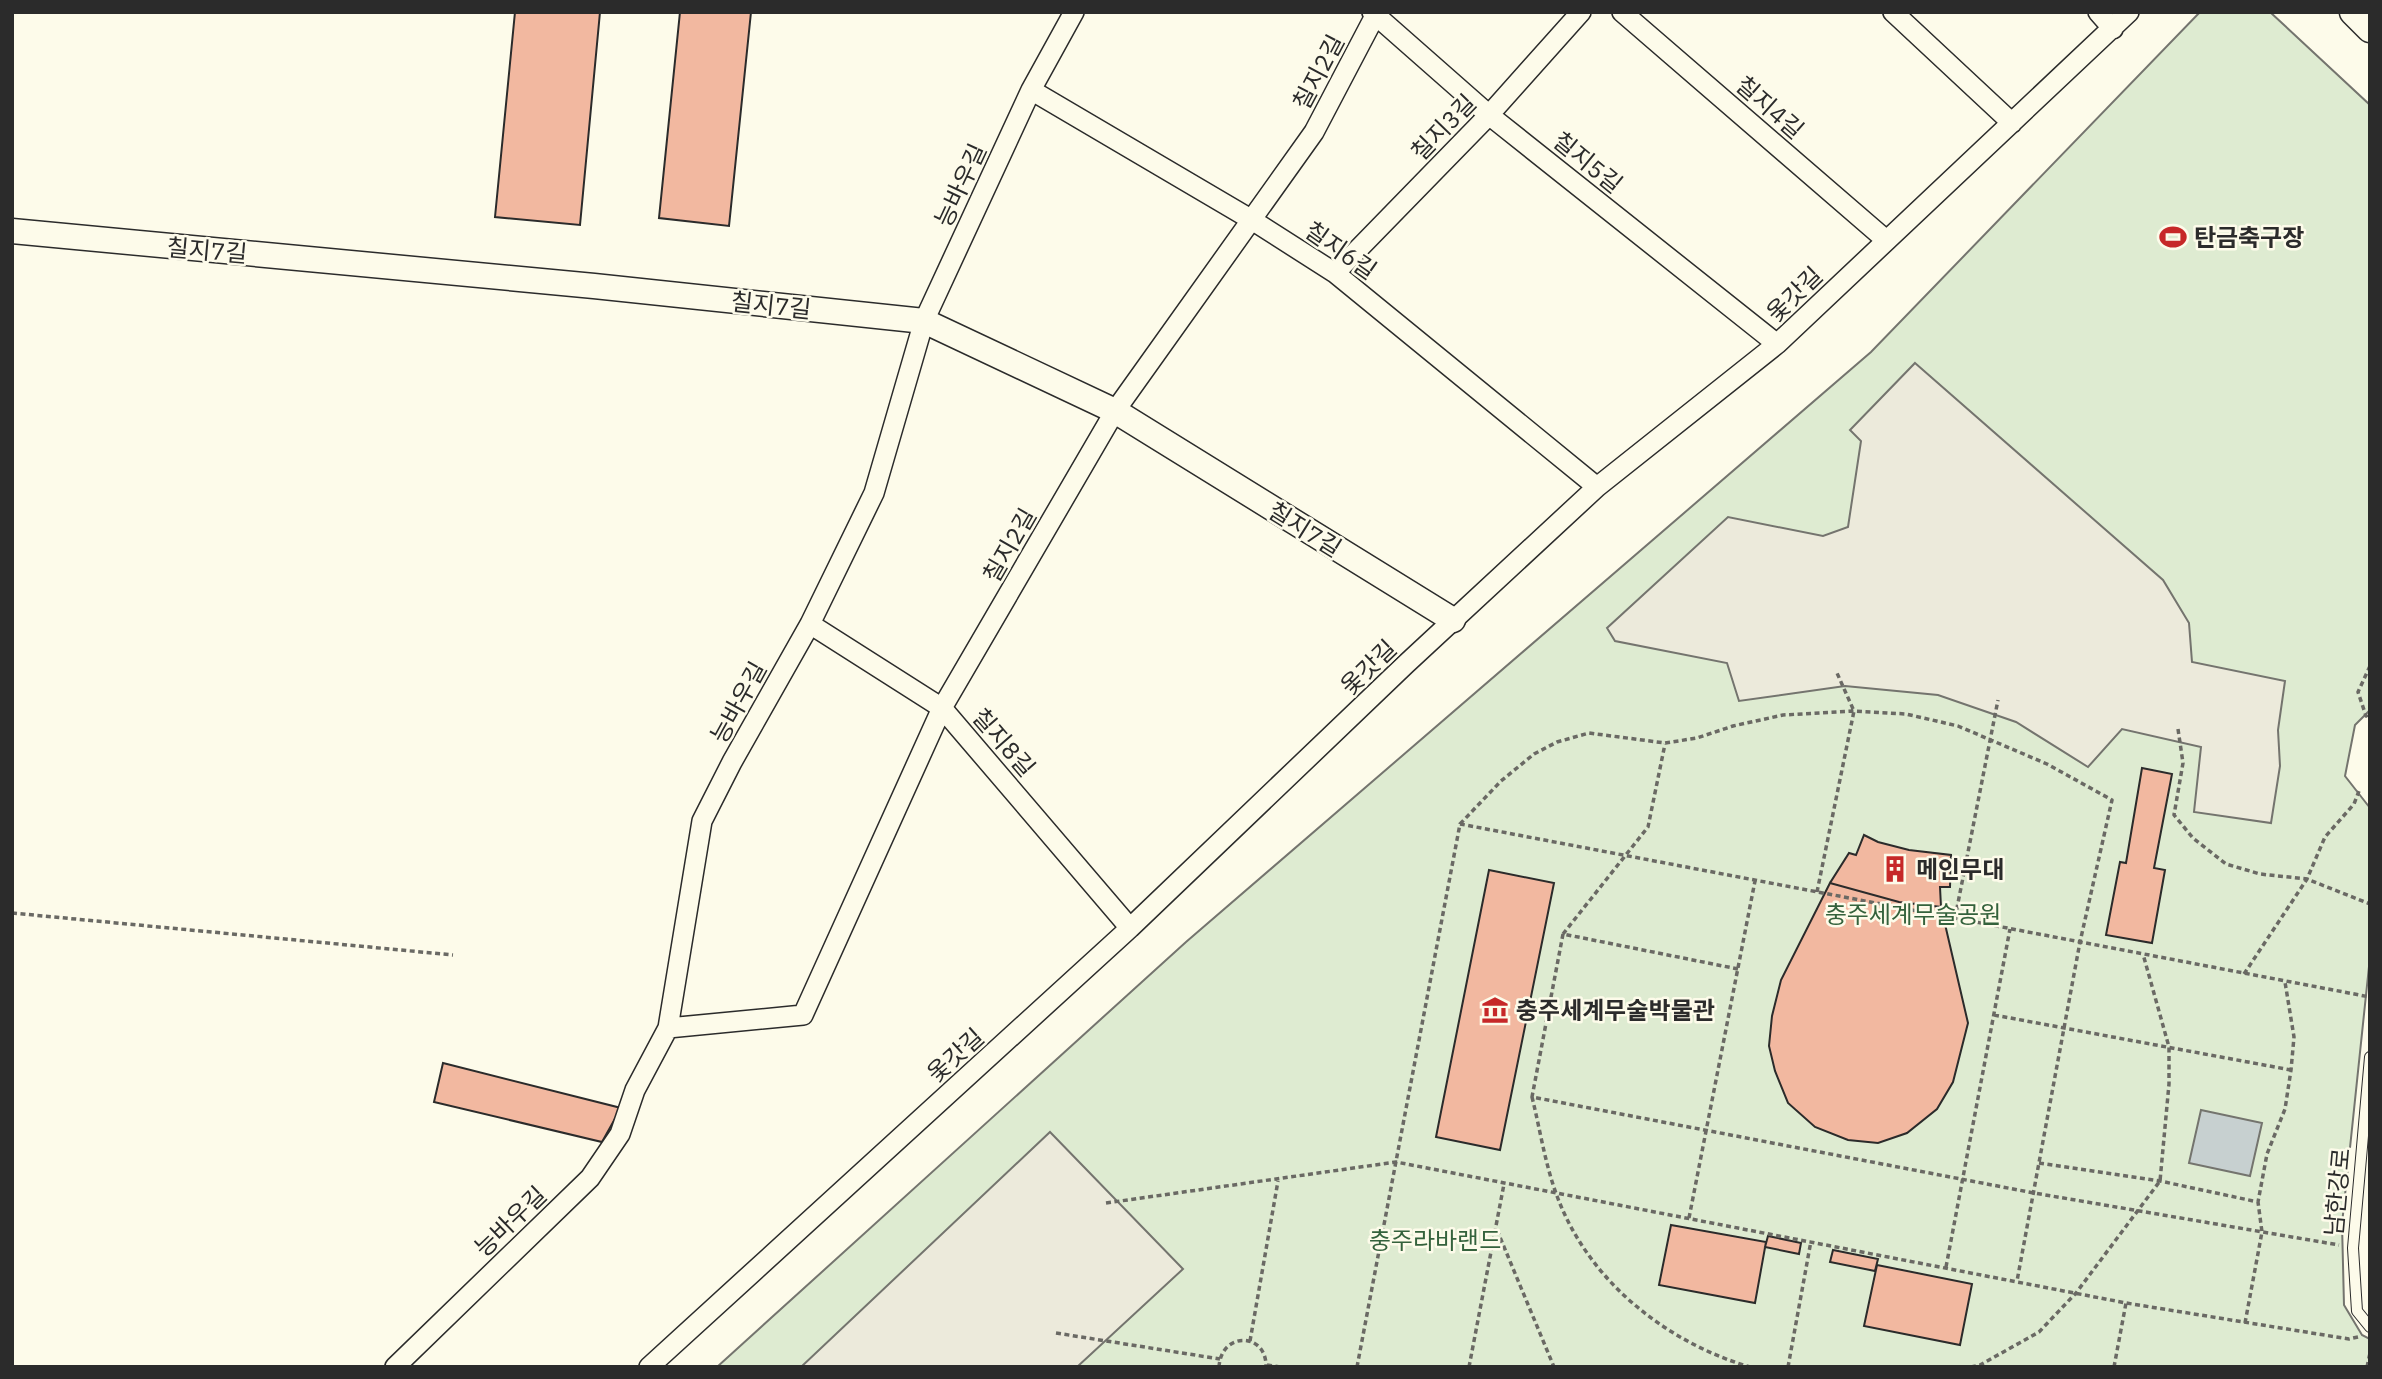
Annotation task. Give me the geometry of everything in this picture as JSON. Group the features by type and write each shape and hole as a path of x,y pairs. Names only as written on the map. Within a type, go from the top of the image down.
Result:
{"main road":[{"path":"2353,12 2370,29"}],"street":[{"name":"능바우길","path":"395,1367 590,1178 620,1134 635,1090 668,1028 702,821 810,624 874,493 924,321 1031,90 1074,12"},
{"name":"칠지3길","path":"1335,273 1489,115 1581,12"},
{"name":"칠지4길","path":"1622,12 1886,240"},
{"path":"1893,12 2012,123"},
{"path":"2098,12 2113,29"},
{"name":"옻갓길","path":"649,1367 1130,928 1597,487 1777,344 2129,12"},
{"name":"칠지5길","path":"1375,13 1489,115 1777,344"},
{"name":"칠지2길","path":"668,1028 803,1015 942,708 1115,411 1314,132 1375,13"},
{"name":"칠지6길","path":"1031,90 1252,220 1335,273 1597,487"},
{"name":"칠지7길","path":"12,231 594,286 924,321 1115,411 1454,620"},
{"name":"칠지8길","path":"810,624 942,708 1130,928"}],"lane":[{"name":"남한강로","path":"2370,1057 2353,1248 2357,1311 2370,1327"}],"path":[{"path":"2370,666 2358,692 2366,716 2370,713"},
{"path":"1817,892 1854,711 1837,673"},
{"path":"1955,918 1998,700"},
{"path":"1357,1367 1461,824 1501,781 1534,754 1557,742 1589,733 1665,743 1697,738 1733,726 1783,715 1854,711 1906,714 1958,726 1990,738 2047,764 2112,800 2064,1027 2017,1281"},
{"path":"2178,729 2183,763 2174,815 2193,838 2226,863 2260,874 2307,879 2370,904"},
{"path":"1665,743 1648,827 1563,934 1532,1097 1556,1194 1573,1234 1610,1283 1664,1329 1728,1360 1750,1367"},
{"path":"2244,975 2307,879 2325,837 2354,804 2359,791"},
{"path":"1461,824 2370,997"},
{"path":"1689,1218 1755,881"},
{"path":"12,913 453,955"},
{"path":"1946,1267 2010,929"},
{"path":"1563,934 1738,969"},
{"path":"1971,1367 2039,1332 2076,1293 2160,1181 2169,1084 2169,1047 2143,954"},
{"path":"2245,1322 2262,1232 2258,1202 2267,1154 2286,1110 2291,1070 2294,1037 2285,982"},
{"path":"1994,1015 2291,1070"},
{"path":"1532,1097 2034,1193 2353,1248"},
{"path":"1106,1203 1396,1162 2126,1303 2349,1339 2359,1337"},
{"path":"2039,1163 2160,1181 2258,1202"},
{"path":"1250,1341 1278,1180"},
{"path":"1469,1367 1504,1184"},
{"path":"1496,1227 1554,1367"},
{"path":"1788,1367 1811,1241"},
{"path":"2114,1367 2126,1303"},
{"path":"1056,1333 1220,1359"},
{"path":"1220,1367 1220,1359 1228,1346 1242,1340 1250,1341 1262,1350 1266,1366 1281,1367"},
{"path":"2367,1367 2370,1353"}],"green space":[{"name":"충주세계무술공원","path":"2200,12 2270,12 2370,105 2370,710 2355,725 2345,776 2370,808 2370,957 2342,1224 2344,1305 2362,1335 2370,1339 2370,1367 717,1367 1186,942 1871,352"}],"shaded area":[{"path":"1915,363 2163,580 2189,623 2192,662 2285,681 2278,730 2280,766 2271,823 2194,812 2201,747 2122,729 2088,767 2016,722 1938,695 1845,686 1739,701 1727,663 1615,641 1607,628 1728,517 1823,536 1848,527 1861,441 1850,430"},
{"path":"2201,1110 2262,1123 2250,1176 2189,1163"},
{"path":"1050,1132 1183,1269 1077,1367 801,1367"}],"building":[{"path":"515,12 600,12 580,225 495,217"},
{"path":"680,12 751,12 729,226 659,218"},
{"path":"2142,768 2172,774 2154,868 2165,870 2152,943 2106,935 2120,862 2126,863"},
{"name":"메인무대","path":"1864,835 1878,842 1909,850 1951,855 1950,887 1940,887 1941,907 1899,902 1830,883 1849,853 1856,855"},
{"name":"충주세계무술박물관","path":"1489,870 1554,883 1500,1150 1436,1137"},
{"path":"1830,883 1899,902 1941,907 1968,1023 1953,1082 1937,1109 1907,1133 1878,1143 1848,1140 1815,1127 1788,1103 1775,1071 1769,1046 1772,1016 1781,980"},
{"path":"443,1063 621,1108 602,1142 434,1102"},
{"path":"1671,1225 1766,1242 1755,1303 1659,1285"},
{"path":"1768,1236 1801,1243 1799,1254 1765,1247"},
{"path":"1833,1250 1878,1259 1875,1271 1830,1262"},
{"path":"1877,1265 1972,1284 1960,1345 1864,1326"}],"place":[{"name":"탄금축구장","path":"2173,237"},
{"name":"메인무대","path":"1895,869"},
{"name":"충주세계무술박물관","path":"1495,1010"}],"park label":[{"name":"충주라바랜드","path":"1435,1240"}]}
